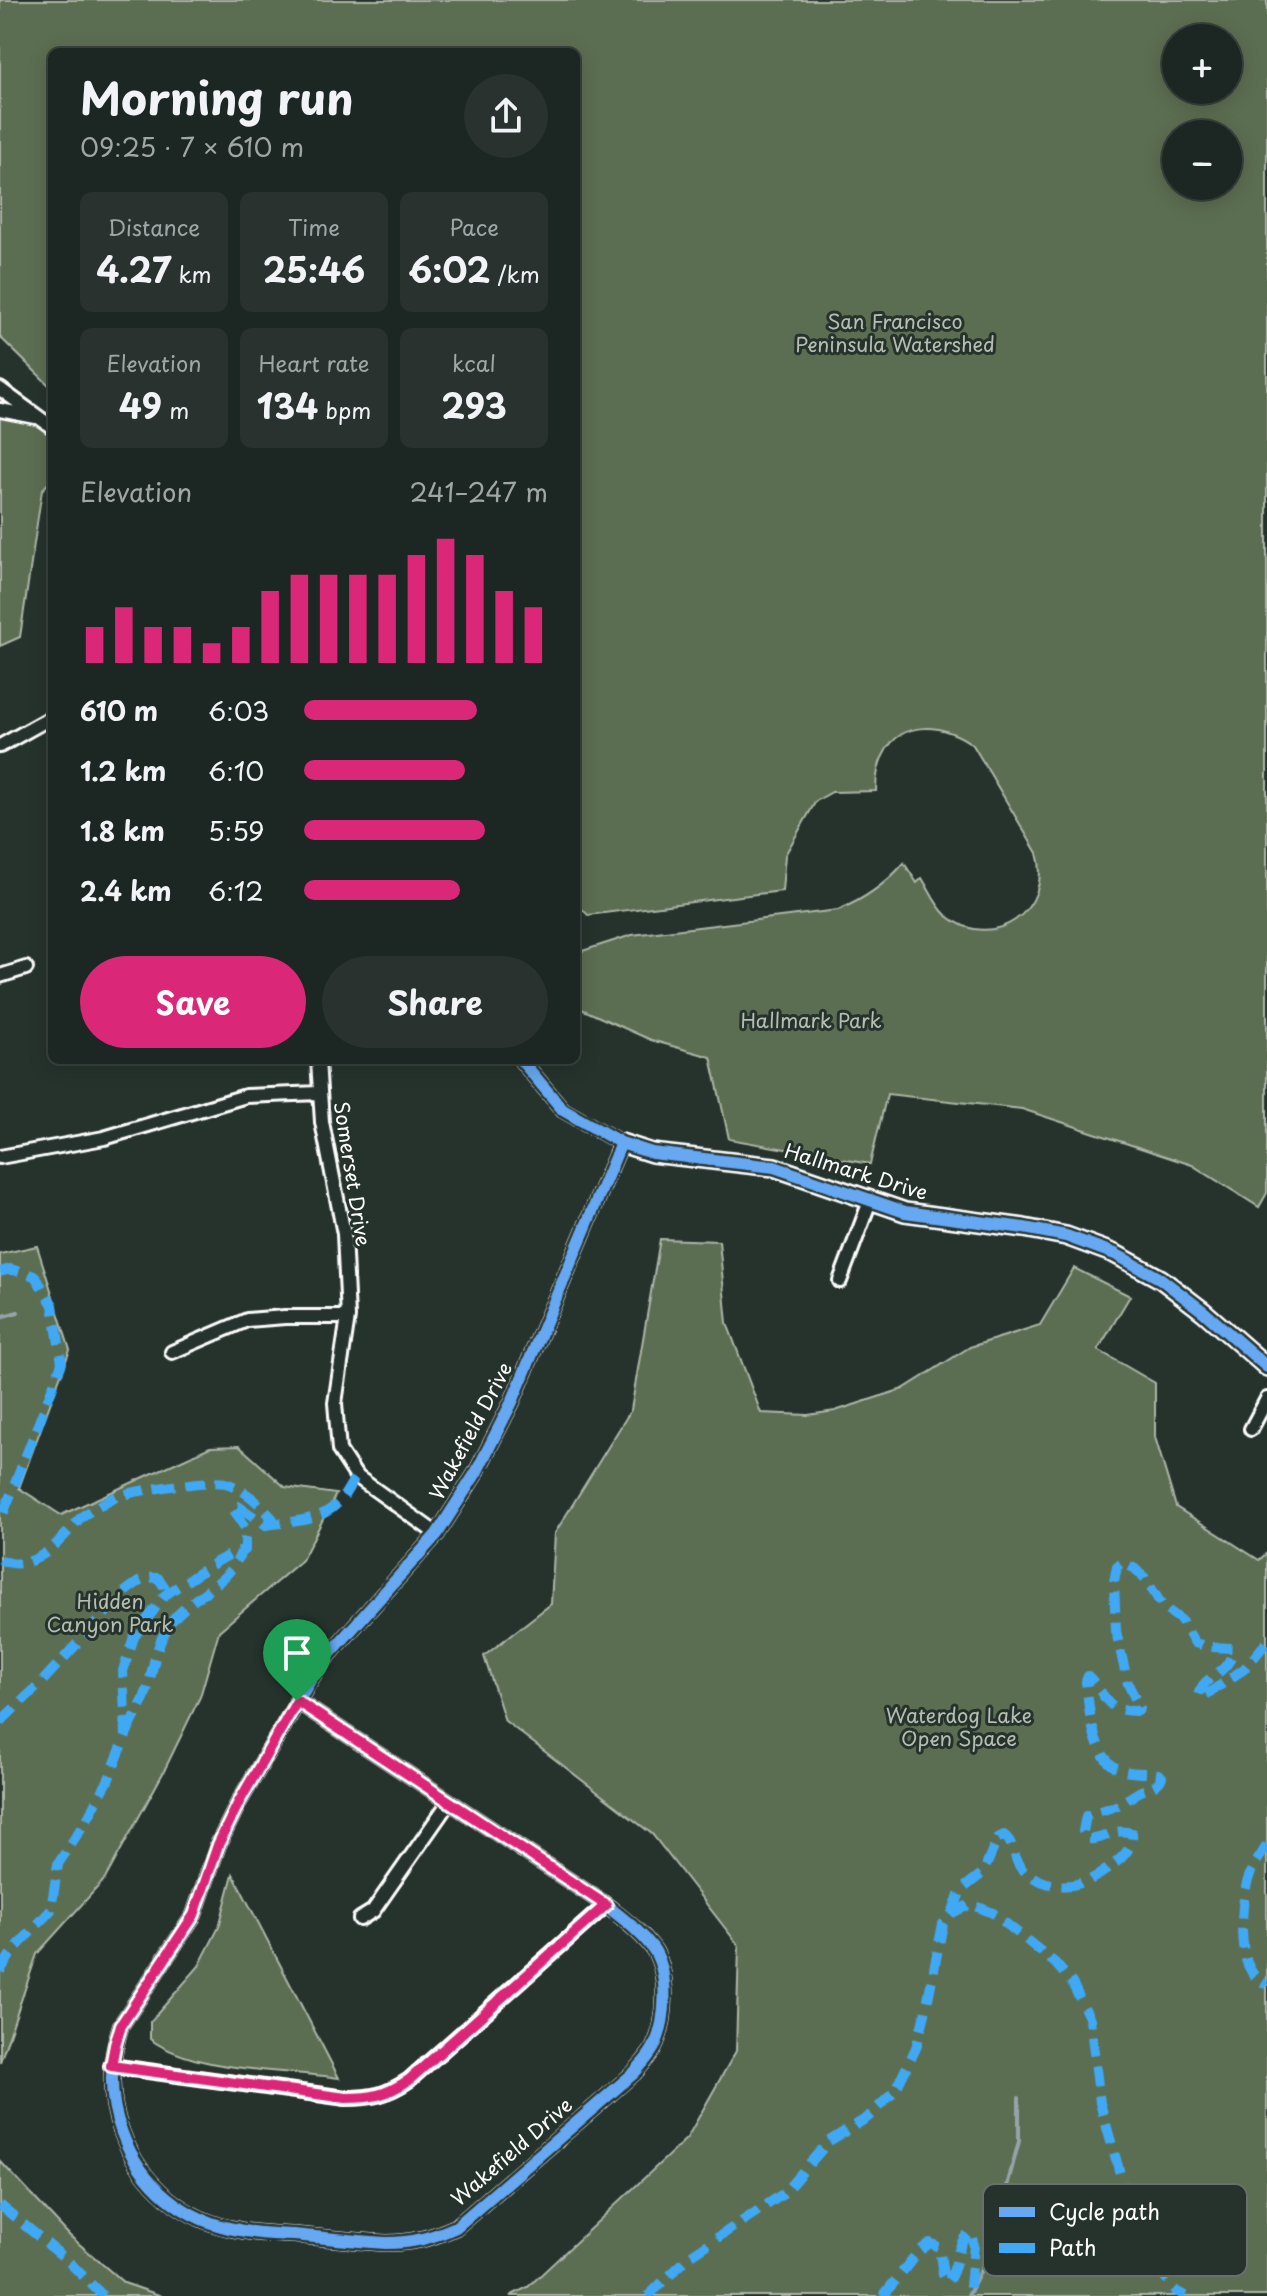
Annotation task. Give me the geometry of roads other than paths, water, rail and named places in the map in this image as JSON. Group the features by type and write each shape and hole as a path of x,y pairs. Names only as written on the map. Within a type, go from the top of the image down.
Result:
{"street":[{"path":"0,389 48,424"},
{"path":"0,410 39,418"},
{"path":"0,746 48,719"},
{"path":"0,976 26,968"},
{"name":"Somerset Drive","path":"318,1064 322,1122 344,1234 348,1317 335,1403 339,1450 356,1476 437,1534"},
{"name":"Hallmark Drive","path":"524,1064 563,1110 621,1143 652,1153 774,1167 905,1212 1066,1236 1115,1254 1161,1279 1267,1367"},
{"path":"0,1157 104,1138 246,1096 319,1093"},
{"name":"Wakefield Drive","path":"297,1701 606,1905 654,1949 662,1971 665,1997 663,2016 653,2049 634,2073 456,2227 433,2238 409,2243 386,2243 239,2230 207,2222 182,2209 156,2189 127,2147 114,2106 111,2066 121,2025 194,1915 218,1845 297,1701 318,1667 437,1534 476,1473 512,1402 621,1143"},
{"path":"840,1281 870,1201"},
{"path":"172,1352 247,1320 348,1317"},
{"path":"1251,1429 1267,1399"},
{"path":"360,1919 373,1911 449,1802"},
{"path":"111,2066 346,2098 367,2098 388,2093 409,2080 606,1905"}],"waterway":[{"path":"0,1317 18,1312"},
{"path":"1008,2184 1019,2141 1019,2098"},
{"path":"968,2296 983,2266"}],"park label":[{"name":"San Francisco Peninsula Watershed","path":"895,334"},
{"name":"Hallmark Park","path":"811,1021"},
{"name":"Hidden Canyon Park","path":"110,1614"},
{"name":"Waterdog Lake Open Space","path":"959,1728"}]}
